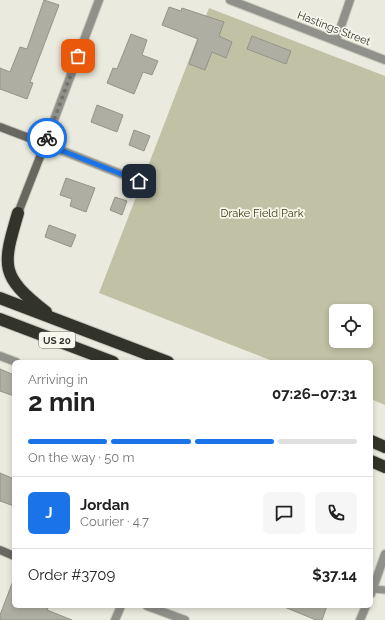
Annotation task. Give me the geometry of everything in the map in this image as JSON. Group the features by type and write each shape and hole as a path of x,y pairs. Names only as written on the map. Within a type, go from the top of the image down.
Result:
{"highway":[{"path":"18,213 8,249 7,264 9,273 21,292 56,320"},
{"name":"US 20","path":"0,298 163,360"},
{"name":"US 20","path":"0,318 108,360"},
{"path":"373,442 385,447"}],"main road":[{"path":"0,127 45,144 18,213"},
{"path":"0,550 12,555"}],"street":[{"path":"99,0 45,144 139,181"},
{"name":"Hastings Street","path":"230,0 385,60"},
{"path":"336,40 350,0"},
{"path":"0,356 12,360"},
{"path":"373,588 385,554"},
{"path":"115,620 120,608"},
{"path":"152,608 184,620"},
{"path":"360,620 365,608"}],"lane":[{"path":"373,591 385,590"}],"green space":[{"name":"Drake Field Park","path":"209,8 385,76 385,405 373,400 373,360 270,360 99,293"}],"building":[{"path":"44,0 59,5 30,82 33,83 27,99 0,89 0,68 10,72 20,47 27,49"},
{"path":"169,7 181,11 182,8 224,22 219,36 232,42 226,58 212,52 205,70 189,64 198,39 162,25"},
{"path":"131,34 147,40 142,55 158,61 152,75 143,72 134,94 107,83 113,68 117,69"},
{"path":"252,36 291,51 286,64 247,49"},
{"path":"97,105 123,115 117,132 91,122"},
{"path":"134,130 150,136 144,151 129,145"},
{"path":"66,178 95,188 86,212 70,206 72,199 60,195"},
{"path":"115,197 127,201 122,215 110,210"},
{"path":"49,225 76,235 71,247 45,237"},
{"path":"0,369 12,374 12,395 0,391"},
{"path":"0,473 12,478 12,505 0,501"},
{"path":"12,584 12,608 48,608 47,610 72,620 0,620 0,615"},
{"path":"287,608 326,608 322,620 316,620"}],"way so far":[{"path":"47,138 78,56"}],"route":[{"path":"47,138 45,144 139,181"}]}
